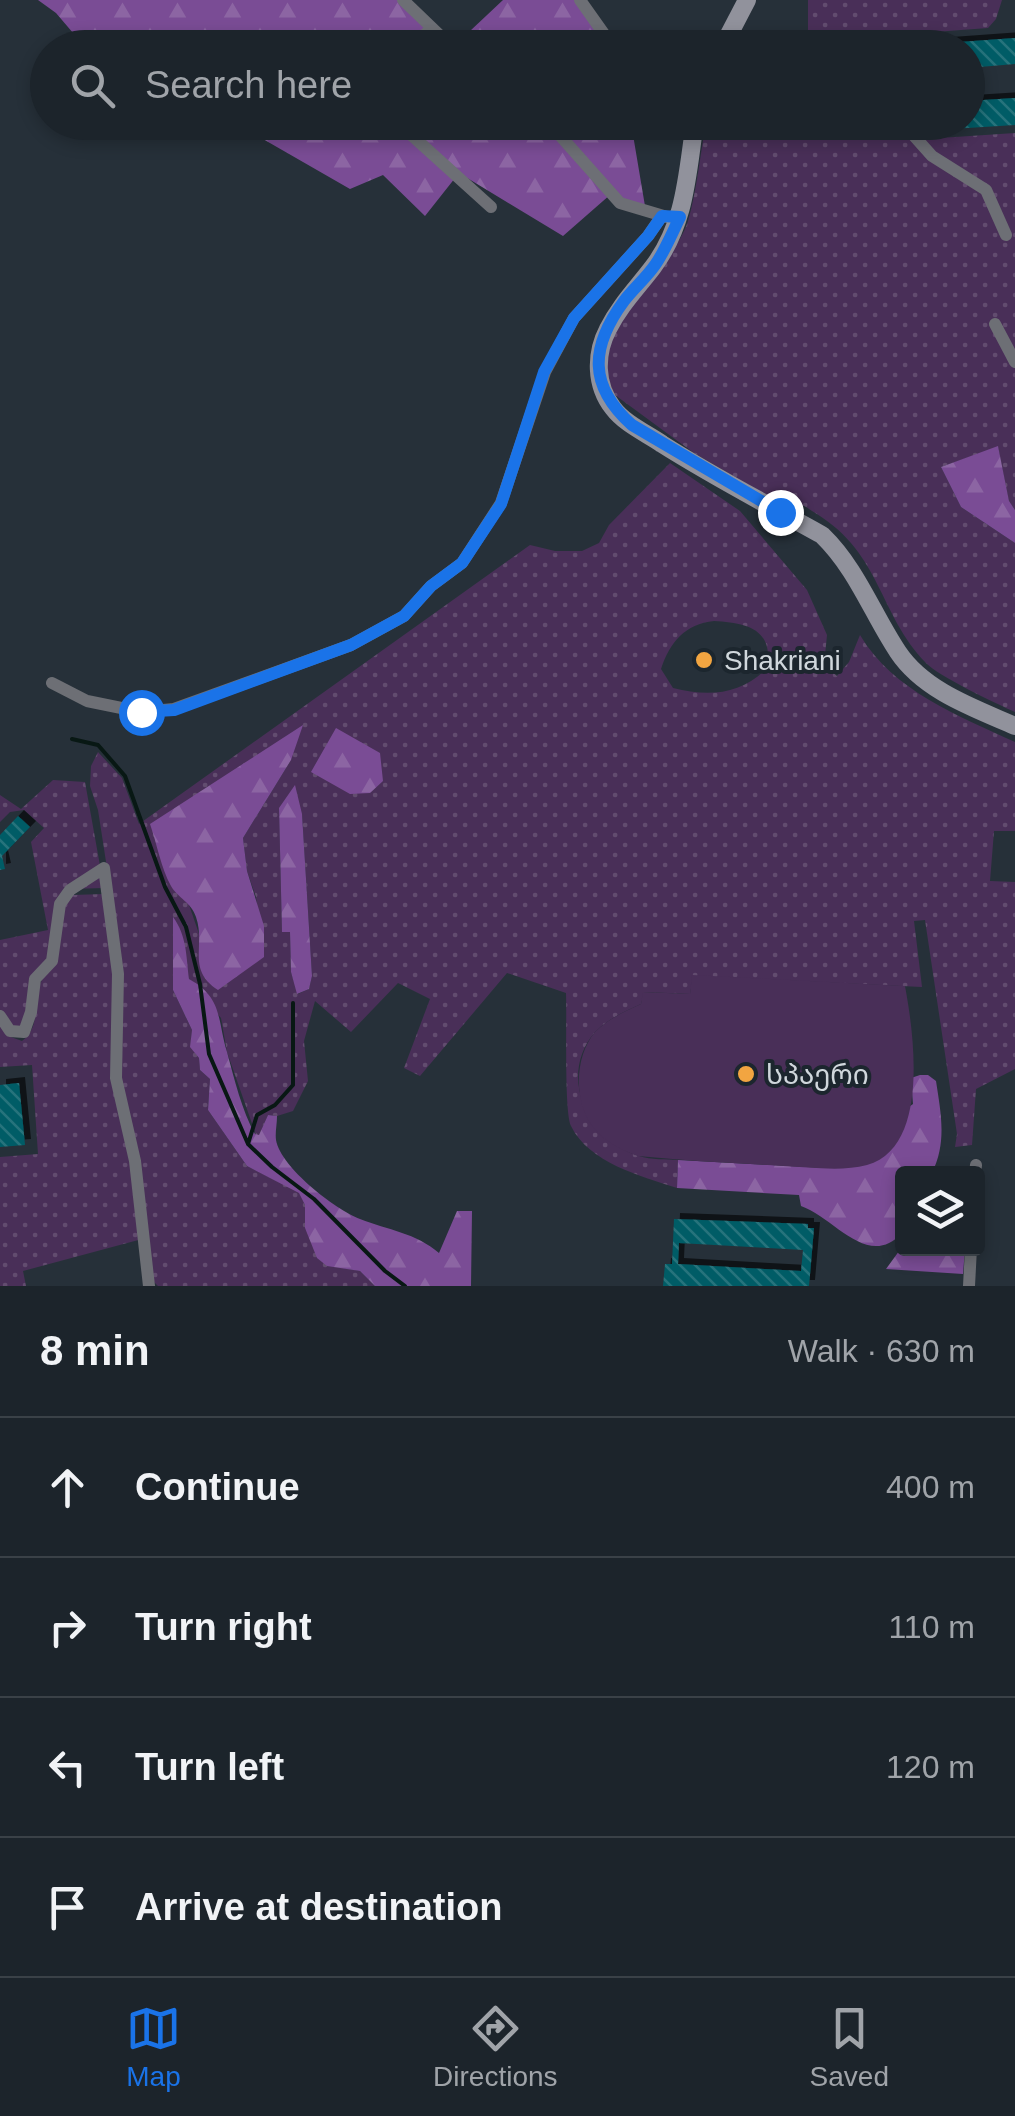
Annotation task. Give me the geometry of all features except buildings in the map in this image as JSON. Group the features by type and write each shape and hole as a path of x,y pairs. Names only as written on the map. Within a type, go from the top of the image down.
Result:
{"street":[{"path":"403,0 432,30"},
{"path":"580,0 601,30"},
{"path":"731,30 747,0"},
{"path":"417,140 490,207"},
{"path":"564,140 620,203 671,217"},
{"path":"690,140 654,266 623,302 605,333 597,368 612,408 678,454 822,535 864,588 898,653 912,668 949,696 1015,726"},
{"path":"916,140 932,156 986,190 1006,234"},
{"path":"52,683 87,701 141,712 174,710 351,645 404,616 431,586 462,563 501,504 544,372 574,318 648,236 671,217"},
{"path":"994,324 1015,362"},
{"path":"0,1016 10,1032 24,1032 35,979 52,961 60,904 70,890 104,868 118,974 116,1078 135,1161 148,1286"},
{"path":"969,1286 971,1256"}],"shaded area":[{"path":"808,0 1002,0 996,19 988,28 808,30"},
{"path":"1015,133 1015,510 1009,502 998,447 941,467 961,507 1015,543 1015,712 926,663 910,644 867,566 838,530 803,506 789,501 785,506 694,453 615,395 607,371 609,348 631,305 678,242 688,221 703,140 985,140 985,135"},
{"path":"670,463 740,511 807,590 827,635 824,665 837,676 849,662 860,635 890,672 909,687 1015,742 1015,831 994,831 990,881 1015,882 1015,1069 976,1089 972,1145 955,1147 957,1134 925,920 914,921 922,987 693,976 690,994 644,992 641,1004 595,1032 584,1049 579,1068 584,1105 605,1136 621,1148 644,1157 678,1160 677,1188 603,1159 579,1139 571,1126 567,1102 566,993 507,973 420,1076 404,1068 430,999 398,983 351,1032 315,1001 304,1041 308,1081 293,1111 268,1115 259,1136 256,1135 227,1052 221,1018 189,979 173,920 173,990 192,1030 191,1047 199,1058 200,1070 210,1079 208,1110 247,1166 299,1192 305,1205 305,1228 328,1265 360,1271 375,1286 158,1286 151,1279 122,1098 109,881 98,810 90,786 91,766 98,752 122,778 139,824 530,545 555,551 582,551 599,543 609,525","holes":["714,621 756,631 766,644 767,668 746,684 723,692 673,688 661,669 669,651 687,630","291,760 243,838 247,871 256,897 263,957 218,989 188,902","279,808 302,814 312,976 309,989 298,994 291,972 290,932 282,931"]},
{"path":"53,780 85,782 104,888 69,889 51,958 33,978 30,1012 16,1031 0,1012 0,940 48,930 31,842 44,828 24,810 10,812 0,822 0,795 21,809"},
{"path":"104,894 115,991 112,1019 142,1239 23,1271 26,1286 0,1286 0,1157 38,1154 32,1065 0,1067 0,1022 8,1036 22,1041 28,1036 34,1024 37,991 67,903 72,895"},
{"name":"სპაერი","path":"692,975 905,986 912,1032 913,1087 901,1136 887,1154 867,1165 836,1169 674,1159 638,1156 598,1133 580,1097 580,1069 588,1043 605,1023 641,1004 643,992 690,994"}],"green space":[{"path":"38,0 403,0 435,30 70,30"},
{"path":"503,0 580,0 602,30 471,30"},
{"path":"265,140 634,140 646,212 611,194 563,236 459,173 425,216 383,175 350,189"},
{"path":"998,446 1009,501 1015,510 1015,543 961,507 941,467"},
{"path":"303,725 291,760 243,838 247,871 264,926 264,957 218,990 202,974 196,917 168,879 150,824"},
{"path":"336,728 380,753 383,781 370,793 350,794 311,772"},
{"path":"295,785 302,814 312,976 309,989 297,994 291,972 290,932 282,932 279,808"},
{"path":"173,917 183,939 189,979 208,994 217,1010 239,1094 255,1134 259,1135 268,1115 277,1116 280,1151 310,1186 349,1214 411,1236 439,1253 457,1211 472,1211 471,1286 375,1286 360,1271 327,1266 317,1258 305,1228 305,1205 299,1193 247,1166 208,1110 210,1079 200,1070 199,1058 190,1047 192,1030 173,990"},
{"path":"928,1075 936,1081 942,1128 940,1150 935,1166 895,1166 895,1238 889,1243 877,1246 851,1238 801,1206 799,1195 677,1188 678,1160 824,1168 913,1104 911,1078"},
{"path":"895,1256 964,1256 963,1274 886,1269"}],"waterway":[{"path":"72,739 98,745 125,776 165,887 186,927 200,984 209,1054 248,1144 314,1199 405,1286"},
{"path":"248,1144 257,1115 275,1105 293,1085 293,1003"}],"place":[{"name":"Shakriani","path":"704,660"},
{"name":"სპაერი","path":"746,1074"}],"route":[{"path":"141,712 174,710 351,645 404,616 431,586 462,563 501,504 544,372 574,318 662,216 680,217 654,266 623,302 605,333 597,360 602,385 612,408 632,425 780,512"}]}
